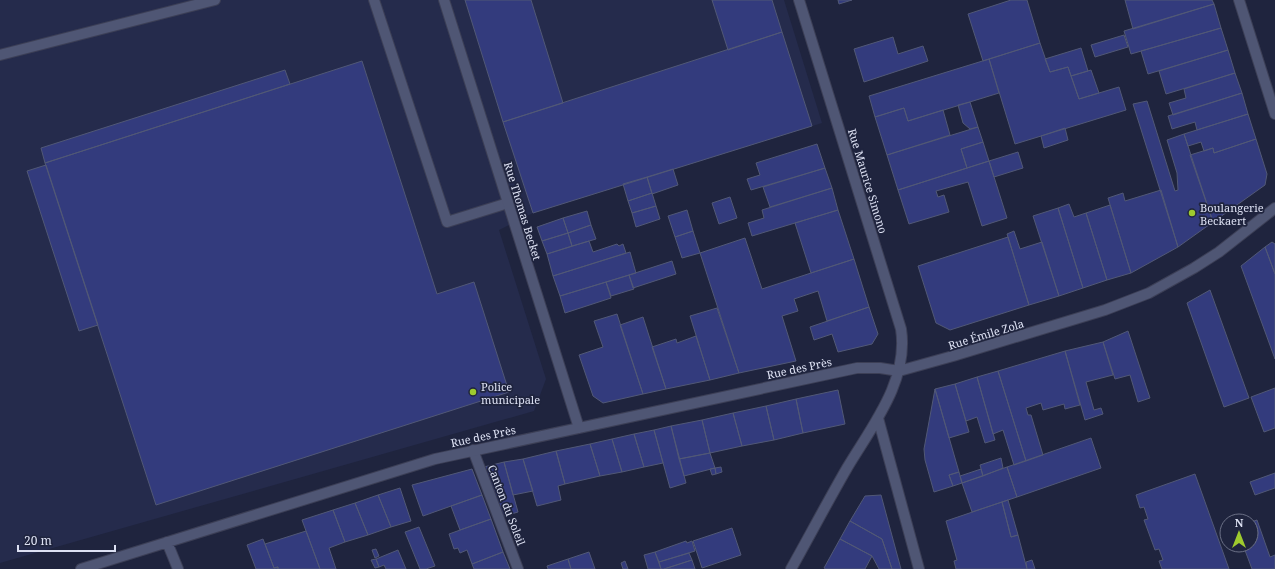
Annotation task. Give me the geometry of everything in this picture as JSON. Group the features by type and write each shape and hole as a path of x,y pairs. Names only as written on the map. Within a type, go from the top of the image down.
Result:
{"street":[{"path":"0,54 215,0"},
{"path":"374,0 447,222 508,203"},
{"name":"Rue Thomas Becket","path":"444,0 578,428"},
{"name":"Rue Maurice Simono","path":"799,0 901,329 902,347 899,371"},
{"path":"1239,0 1275,114"},
{"name":"Rue Émile Zola","path":"899,371 1105,310 1149,293 1177,278 1212,256 1246,232 1275,208"},
{"name":"Rue des Près","path":"81,569 435,459 857,368 880,368 899,371"},
{"path":"791,569 847,469 878,418 888,399 899,371"},
{"path":"878,418 919,569"},
{"name":"Canton du Soleil","path":"473,450 518,569"},
{"path":"168,542 178,569"}],"shaded area":[{"path":"0,0 784,0 822,123 533,213 499,230 546,379 534,411 0,563"}],"building":[{"path":"465,0 531,0 563,103 503,122"},
{"path":"712,0 772,0 782,32 728,50"},
{"path":"838,0 852,0 839,4"},
{"path":"1011,0 1027,0 1040,43 983,61 968,14"},
{"path":"1125,0 1212,0 1214,4 1133,29"},
{"path":"1214,4 1221,28 1131,54 1124,31"},
{"path":"1221,28 1228,50 1148,74 1141,51"},
{"path":"782,32 812,126 533,213 503,122"},
{"path":"1124,35 1128,47 1095,57 1091,45"},
{"path":"893,37 898,54 923,46 928,61 864,82 854,49"},
{"path":"1040,43 1050,72 1068,67 1079,99 1119,87 1126,110 1015,144 989,59"},
{"path":"1081,48 1088,71 1071,76 1068,67 1050,72 1045,59"},
{"path":"1228,50 1235,73 1166,94 1159,71"},
{"path":"989,59 999,93 908,121 904,108 875,117 869,96"},
{"path":"362,61 437,294 474,282 509,392 156,505 45,163"},
{"path":"285,70 290,84 45,163 41,148"},
{"path":"1091,70 1099,93 1079,99 1071,76"},
{"path":"1235,73 1242,93 1173,115 1169,103 1186,98 1184,89"},
{"path":"1242,93 1248,114 1197,130 1195,122 1172,129 1168,116"},
{"path":"1147,101 1175,191 1178,190 1177,173 1167,140 1184,134 1213,222 1178,247 1133,104"},
{"path":"970,102 978,127 970,129 963,123 958,105"},
{"path":"904,108 908,121 943,110 950,135 887,155 875,117"},
{"path":"1248,114 1256,139 1214,153 1213,148 1204,151 1201,142 1188,146 1184,134"},
{"path":"978,127 983,142 961,149 967,168 898,190 887,155"},
{"path":"1065,128 1068,140 1044,148 1041,136"},
{"path":"1256,139 1267,174 1265,185 1213,222 1190,155 1213,148 1214,153"},
{"path":"983,142 989,161 967,168 961,149"},
{"path":"817,144 825,168 751,190 747,179 760,175 756,163"},
{"path":"1018,152 1023,168 994,177 989,161"},
{"path":"989,161 1007,218 982,226 968,182 936,191 938,197 944,195 949,212 909,224 898,190"},
{"path":"46,165 98,325 79,331 27,171"},
{"path":"825,168 832,188 770,207 763,187"},
{"path":"673,169 678,185 652,194 647,177"},
{"path":"647,177 652,193 628,201 623,184"},
{"path":"832,188 838,210 752,236 748,223 764,218 762,210"},
{"path":"1161,190 1178,247 1131,273 1108,198 1123,193 1125,201"},
{"path":"652,193 656,206 632,213 628,201"},
{"path":"730,197 737,218 719,224 712,203"},
{"path":"1069,204 1074,217 1086,213 1107,280 1083,288 1058,208"},
{"path":"1110,205 1131,273 1107,280 1086,213"},
{"path":"656,206 660,219 636,227 632,213"},
{"path":"1058,208 1083,288 1059,296 1033,216"},
{"path":"687,210 693,231 675,237 668,216"},
{"path":"838,210 854,259 811,273 795,223"},
{"path":"587,211 591,225 568,233 563,218"},
{"path":"563,218 568,233 542,241 537,227"},
{"path":"591,225 596,239 572,246 568,233"},
{"path":"693,231 700,253 682,258 675,237"},
{"path":"1014,231 1020,249 1042,242 1059,296 1029,305 1007,234"},
{"path":"568,233 572,246 547,254 542,241"},
{"path":"1008,237 1029,305 950,330 936,323 918,266"},
{"path":"745,238 762,289 854,259 869,307 827,321 818,291 794,299 798,311 782,316 796,361 739,373 700,253"},
{"path":"589,241 593,252 617,244 619,246 623,244 626,253 553,276 547,254"},
{"path":"1272,242 1275,244 1275,274 1265,247"},
{"path":"1265,247 1275,274 1275,359 1241,266"},
{"path":"630,252 636,273 560,296 553,276"},
{"path":"672,261 676,274 633,288 629,275"},
{"path":"629,275 634,289 611,296 606,282"},
{"path":"606,282 611,298 565,313 560,296"},
{"path":"1210,290 1249,398 1224,407 1187,303"},
{"path":"869,307 878,334 872,344 838,352 832,334 814,340 810,327"},
{"path":"717,308 739,373 710,380 690,316"},
{"path":"617,314 643,394 603,403 593,396 579,355 603,347 594,321"},
{"path":"643,317 666,389 643,394 620,325"},
{"path":"1128,331 1150,398 1138,402 1130,375 1115,379 1103,342"},
{"path":"696,336 710,380 666,389 652,347 676,339 677,343"},
{"path":"1103,342 1113,375 1086,382 1094,410 1101,408 1103,414 1085,420 1065,351"},
{"path":"1065,351 1080,405 1065,409 1064,404 1043,410 1041,403 1026,408 1028,415 1031,415 1043,455 1026,461 998,371"},
{"path":"998,371 1026,461 1014,465 1003,430 993,434 977,377"},
{"path":"977,377 995,440 985,443 977,417 966,421 955,384"},
{"path":"955,384 969,432 949,438 935,389"},
{"path":"1275,388 1275,428 1264,432 1251,397"},
{"path":"935,389 959,472 949,475 953,486 934,492 925,460 924,449"},
{"path":"838,390 845,424 803,433 796,399"},
{"path":"796,399 803,433 774,440 766,406"},
{"path":"766,406 774,440 742,446 733,413"},
{"path":"733,413 742,446 710,453 702,420"},
{"path":"702,420 710,453 679,459 671,426"},
{"path":"671,426 686,483 670,488 654,430"},
{"path":"654,430 663,463 644,467 634,434"},
{"path":"634,434 644,467 622,472 612,439"},
{"path":"1091,438 1101,468 1017,497 1007,467"},
{"path":"612,439 622,472 600,476 590,444"},
{"path":"590,444 600,476 565,484 556,451"},
{"path":"556,451 565,484 558,486 561,500 537,506 523,459"},
{"path":"710,453 715,468 684,476 679,459"},
{"path":"1001,458 1003,468 983,476 980,465"},
{"path":"523,459 533,491 513,495 504,462"},
{"path":"504,462 518,512 501,517 484,467"},
{"path":"721,467 722,472 716,474 715,468"},
{"path":"1007,467 1017,497 972,512 962,483"},
{"path":"715,468 716,474 712,475 710,469"},
{"path":"472,469 482,495 423,516 412,485"},
{"path":"981,469 983,476 962,483 960,476"},
{"path":"959,472 962,483 953,486 949,475"},
{"path":"1275,473 1275,488 1255,495 1250,482"},
{"path":"1195,474 1219,541 1219,553 1223,553 1229,569 1162,569 1159,561 1163,560 1159,549 1155,550 1144,520 1148,519 1144,507 1140,508 1136,495"},
{"path":"400,488 411,521 391,527 378,495"},
{"path":"378,495 391,527 368,535 355,503"},
{"path":"482,495 491,519 460,530 451,506"},
{"path":"881,495 901,569 892,569 882,539 850,521 865,496"},
{"path":"1008,500 1018,535 1011,537 1002,502"},
{"path":"1002,502 1011,537 1018,535 1027,569 956,569 954,561 957,560 946,521"},
{"path":"355,503 368,535 345,542 333,510"},
{"path":"333,510 345,542 329,548 336,569 320,569 302,520"},
{"path":"491,519 503,552 472,564 467,550 460,553 458,548 454,549 449,534"},
{"path":"850,521 882,539 892,569 879,569 872,556 840,539"},
{"path":"1259,526 1270,557 1275,555 1275,569 1252,569 1246,553 1259,553"},
{"path":"419,527 435,566 426,569 420,569 405,532"},
{"path":"732,528 741,555 702,568 693,541"},
{"path":"306,531 320,569 274,568 265,544"},
{"path":"263,539 274,568 278,567 278,569 256,569 247,545"},
{"path":"840,539 872,556 865,569 824,568"},
{"path":"686,541 687,543 692,541 695,551 659,562 655,552"},
{"path":"376,549 379,556 375,558 372,550"},
{"path":"398,550 406,569 386,569 384,565 379,567 376,559"},
{"path":"503,552 510,569 474,569 472,564"},
{"path":"589,552 595,569 571,569 568,559"},
{"path":"655,552 661,569 648,569 644,555"},
{"path":"689,553 692,560 661,569 659,562"},
{"path":"376,559 379,567 375,568 371,560"},
{"path":"568,559 571,569 548,569 547,566"},
{"path":"692,560 695,569 664,569"},
{"path":"1032,560 1035,569 1027,569 1026,562"},
{"path":"625,561 628,569 623,569 621,563"}],"place":[{"name":"Boulangerie Beckaert","path":"1192,213"},
{"name":"Police municipale","path":"473,392"}]}
